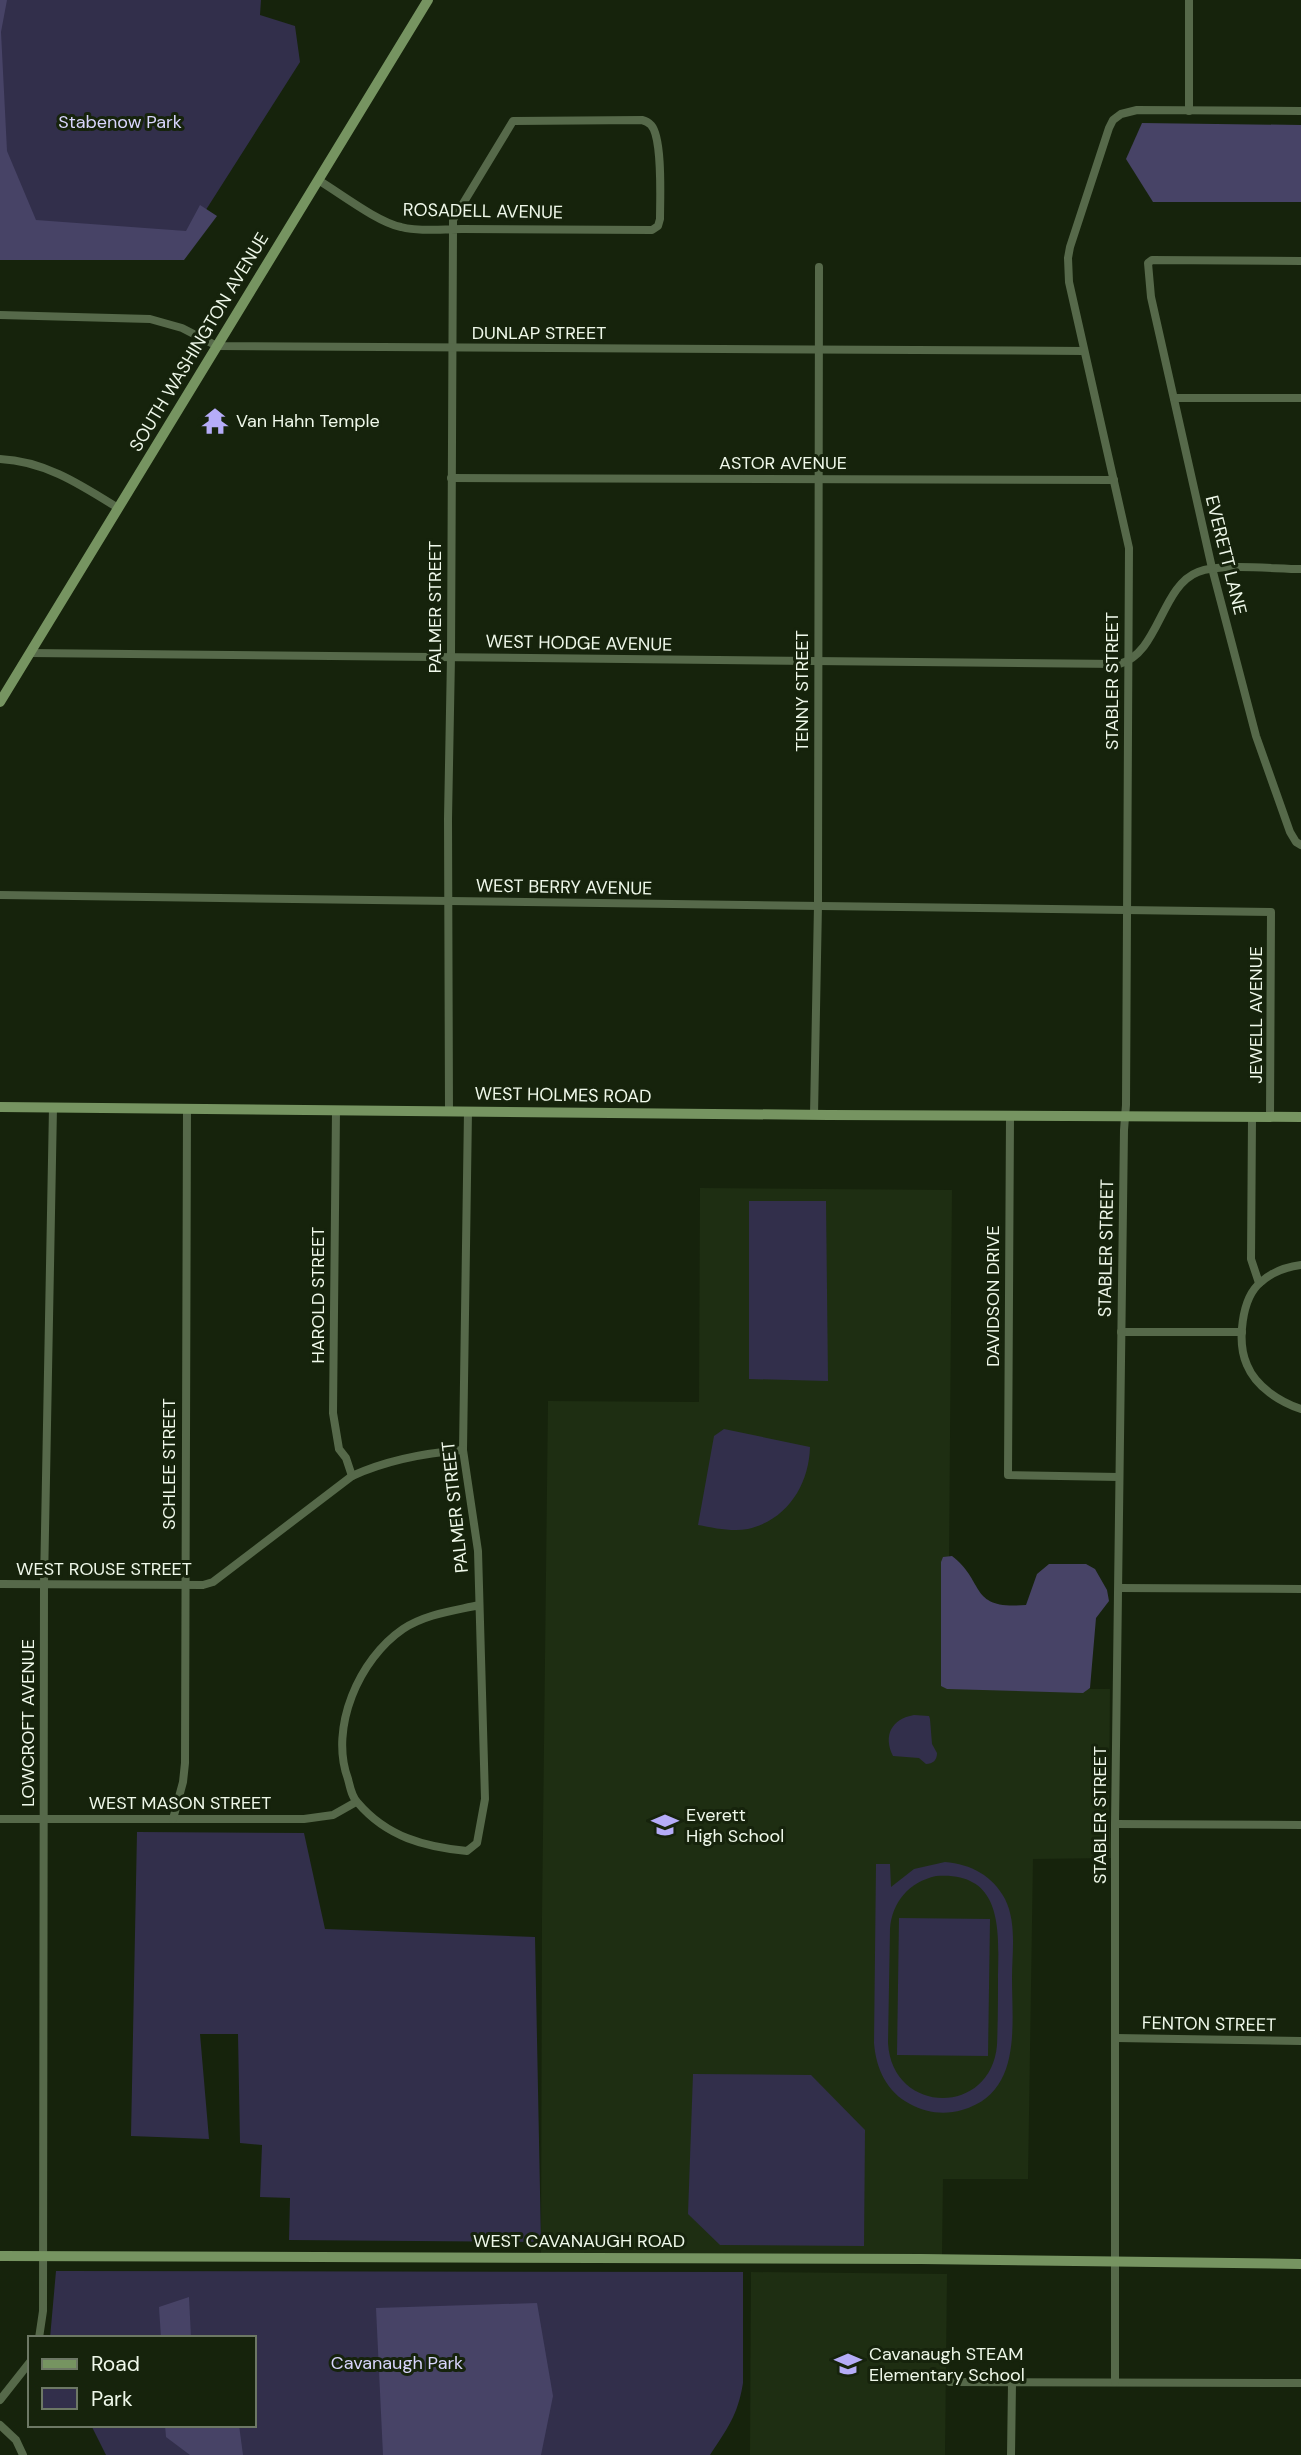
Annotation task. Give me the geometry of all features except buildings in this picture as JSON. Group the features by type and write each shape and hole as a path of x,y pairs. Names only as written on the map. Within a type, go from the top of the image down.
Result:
{"street":[{"name":"SOUTH WASHINGTON AVENUE","path":"0,702 428,0"},
{"path":"1189,0 1189,111 1301,111"},
{"name":"STABLER STREET","path":"1115,2382 1115,1824 1125,1117 1129,548 1069,282 1068,258 1113,120 1128,111 1189,111"},
{"name":"PALMER STREET","path":"449,1111 448,820 452,657 451,478 455,214 513,121 642,120 649,122 654,128 659,152 660,219 657,226"},
{"name":"ROSADELL AVENUE","path":"318,180 390,223 411,229 652,229 657,226"},
{"name":"EVERETT LANE","path":"1301,261 1156,260 1148,263 1151,297 1212,568 1256,736 1290,832 1301,845"},
{"name":"TENNY STREET","path":"814,1115 818,905 819,267"},
{"name":"DUNLAP STREET","path":"0,315 150,319 182,328 217,346 1084,351"},
{"path":"1174,398 1301,398"},
{"path":"0,459 17,460 73,480 118,508"},
{"name":"ASTOR AVENUE","path":"451,478 1114,480"},
{"path":"1128,662 1141,650 1189,576 1212,568 1301,569"},
{"name":"WEST HODGE AVENUE","path":"30,653 1106,664 1128,662"},
{"name":"WEST BERRY AVENUE","path":"0,895 1271,912"},
{"name":"JEWELL AVENUE","path":"1270,1118 1271,912"},
{"name":"WEST HOLMES ROAD","path":"0,1107 1301,1118"},
{"name":"LOWCROFT AVENUE","path":"40,2336 43,2311 44,1584 53,1107"},
{"name":"SCHLEE STREET","path":"173,1819 185,1763 187,1109"},
{"name":"HAROLD STREET","path":"336,1110 333,1413 339,1448 352,1476"},
{"name":"PALMER STREET","path":"356,1802 383,1825 422,1845 467,1851 477,1843 485,1799 478,1550 463,1450 468,1111"},
{"name":"DAVIDSON DRIVE","path":"1010,1116 1008,1475 1119,1476"},
{"path":"1252,1118 1251,1259 1259,1283"},
{"path":"1301,1265 1280,1270 1259,1283 1249,1300 1242,1332 1247,1365 1254,1376 1264,1389 1284,1404 1301,1409"},
{"path":"1121,1332 1242,1332"},
{"name":"WEST ROUSE STREET","path":"0,1584 203,1585 213,1582 352,1476 376,1465 432,1453 463,1450"},
{"path":"1119,1588 1301,1589"},
{"path":"356,1802 343,1766 342,1726 349,1702 363,1673 378,1653 403,1629 434,1614 479,1605"},
{"name":"WEST MASON STREET","path":"0,1819 304,1819 333,1815 356,1802"},
{"path":"1115,1824 1301,1825"},
{"name":"FENTON STREET","path":"1116,2038 1301,2041"},
{"name":"WEST CAVANAUGH ROAD","path":"0,2256 1301,2264"},
{"path":"0,2400 28,2365"},
{"path":"950,2382 1301,2383"},
{"path":"1011,2455 1012,2383"},
{"path":"0,2425 16,2440 23,2455"}],"shaded area":[{"path":"700,1188 952,1190 948,1688 1110,1689 1109,1811 1112,1858 1033,1859 1028,2179 943,2179 942,2256 541,2253 548,1401 699,1402"},
{"name":"Cavanaugh STEAM Elementary School","path":"751,2272 947,2274 945,2455 750,2455"}],"green space":[{"name":"Stabenow Park","path":"0,0 261,0 260,15 295,26 300,62 181,249 0,239"},
{"path":"0,0 7,0 1,32 7,151 36,220 186,231 200,205 217,216 184,260 0,260"},
{"path":"1142,123 1301,125 1301,202 1153,202 1126,159"},
{"path":"749,1201 826,1201 828,1381 749,1379"},
{"path":"724,1429 810,1447 805,1475 793,1499 774,1518 748,1529 729,1530 698,1525 714,1436"},
{"path":"952,1556 963,1566 986,1599 1008,1605 1026,1605 1037,1574 1049,1564 1086,1564 1095,1569 1107,1590 1109,1601 1096,1618 1090,1688 1083,1693 947,1689 941,1686 941,1562 943,1557"},
{"path":"914,1715 929,1716 932,1744 937,1753 931,1763 926,1764 919,1758 893,1756 890,1749 889,1735 895,1724"},
{"path":"137,1832 304,1833 325,1929 535,1937 541,2242 289,2240 290,2198 260,2197 262,2145 240,2143 238,2034 200,2034 209,2139 131,2136"},
{"path":"945,1862 964,1865 980,1873 1000,1891 1011,1918 1013,2017 1010,2056 995,2089 981,2101 956,2112 929,2111 902,2099 884,2079 875,2053 876,1864 890,1864 891,1887 914,1869","holes":["936,1876 958,1877 974,1883 985,1893 996,1921 997,2045 991,2069 978,2085 961,2095 942,2098 923,2094 906,2084 894,2067 888,2043 890,1929 894,1910 910,1888"]},
{"path":"899,1918 990,1919 988,2056 897,2055"},
{"path":"693,2074 811,2075 865,2130 864,2246 720,2245 688,2214"},
{"name":"Cavanaugh Park","path":"56,2271 743,2272 743,2383 735,2413 710,2455 106,2455 92,2427 256,2427 256,2336 50,2336"},
{"path":"189,2297 191,2336 161,2336 159,2307"},
{"path":"537,2303 553,2396 541,2455 383,2455 376,2308"},
{"path":"165,2427 239,2427 243,2455 190,2455 166,2437"}],"place":[{"name":"Van Hahn Temple","path":"215,421"},
{"name":"Everett High School","path":"665,1825"},
{"name":"Cavanaugh STEAM Elementary School","path":"848,2364"}]}
